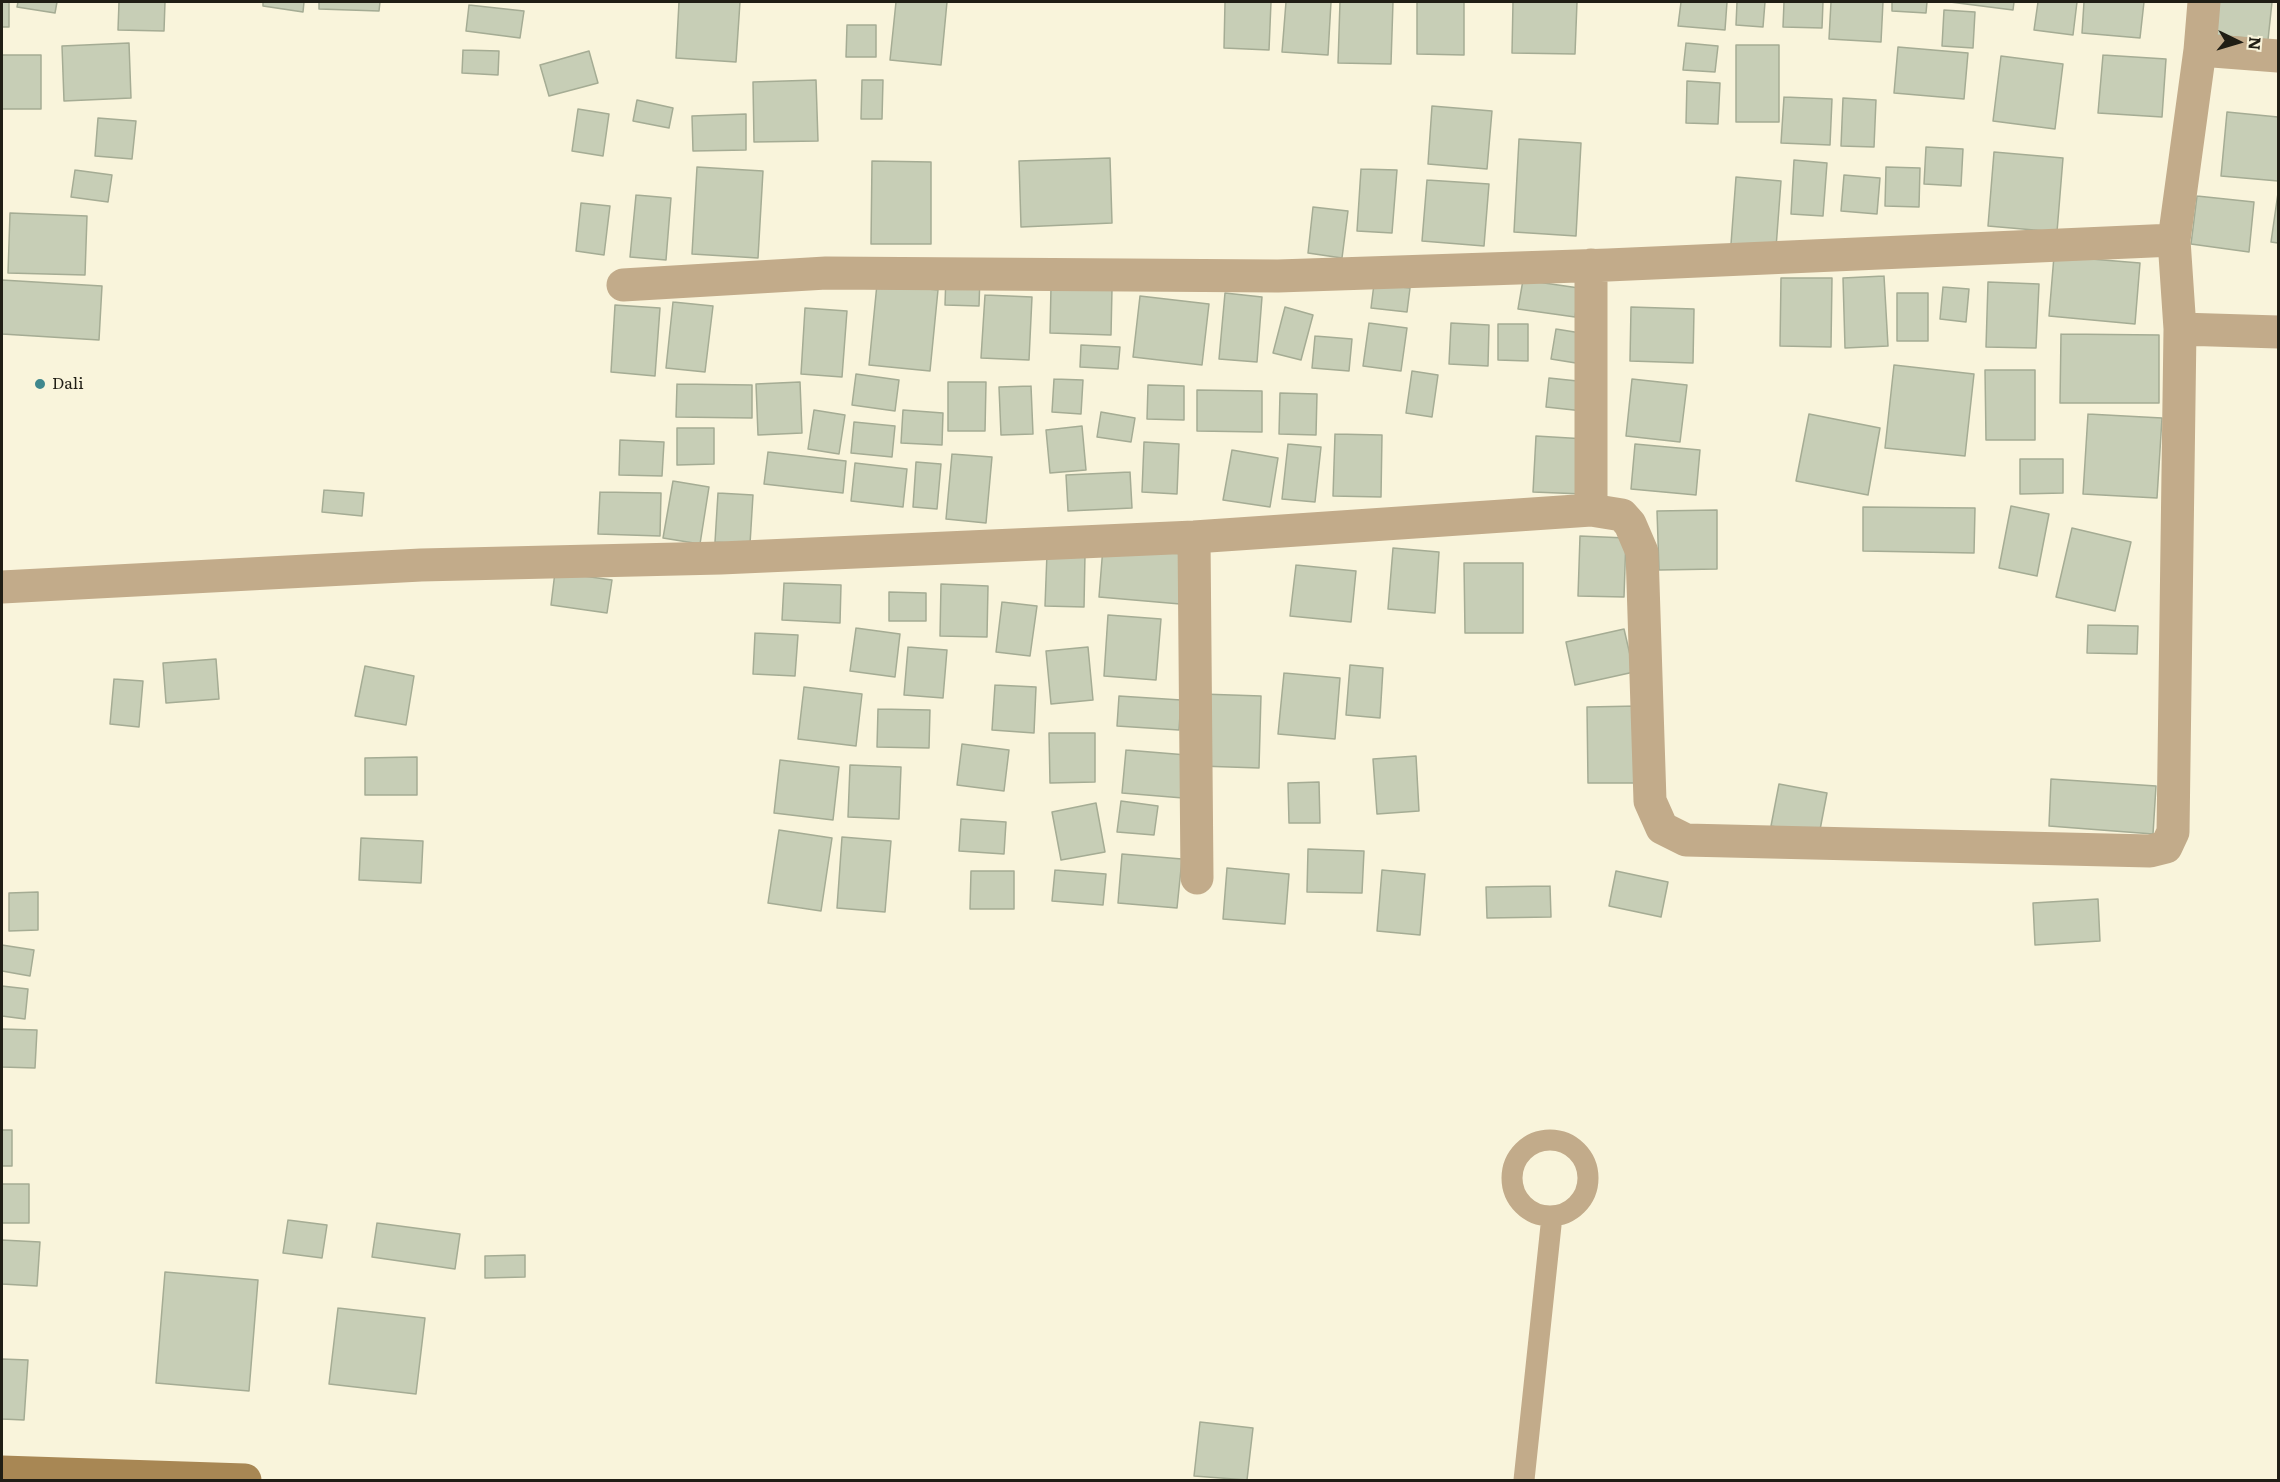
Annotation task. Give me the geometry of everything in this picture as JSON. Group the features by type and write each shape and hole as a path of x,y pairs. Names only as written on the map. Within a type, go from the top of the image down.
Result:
{"street":[{"path":"2,587 421,565 721,558 1194,537 1591,510 1622,515 1630,524 1642,552 1650,801 1662,828 1686,840 2150,851 2166,847 2173,832 2180,329 2174,240 2204,2"},
{"path":"2199,50 2278,56"},
{"path":"623,285 826,273 1278,276 2174,240"},
{"path":"1591,510 1592,265"},
{"path":"2180,329 2278,332"},
{"path":"1194,537 1197,878"},
{"path":"2,1472 245,1480"}],"lane":[{"path":"1524,1480 1552,1216"}],"building":[{"path":"2,2 9,2 9,27 2,27"},
{"path":"18,2 57,2 55,13 17,7"},
{"path":"119,2 165,2 164,31 118,30"},
{"path":"263,2 304,2 303,12 263,6"},
{"path":"319,2 380,2 379,11 319,9"},
{"path":"679,2 740,2 736,62 676,58"},
{"path":"896,2 947,2 941,65 890,60"},
{"path":"1225,2 1271,2 1269,50 1224,48"},
{"path":"1286,2 1331,2 1328,55 1282,52"},
{"path":"1340,2 1393,2 1391,64 1338,63"},
{"path":"1417,2 1464,2 1464,55 1417,54"},
{"path":"1513,2 1577,2 1575,54 1512,53"},
{"path":"1681,2 1727,2 1725,30 1678,26"},
{"path":"1737,2 1765,2 1763,27 1736,25"},
{"path":"1784,2 1823,2 1822,28 1783,27"},
{"path":"1831,2 1883,2 1881,42 1829,39"},
{"path":"1892,2 1927,2 1926,13 1892,11"},
{"path":"1950,2 2014,2 2013,10"},
{"path":"2038,2 2077,2 2073,35 2034,30"},
{"path":"2084,2 2144,2 2140,38 2082,33"},
{"path":"2219,2 2272,2 2268,40 2215,35"},
{"path":"469,5 524,11 520,38 466,31"},
{"path":"1944,10 1975,12 1973,48 1942,46"},
{"path":"847,25 876,25 876,57 846,57"},
{"path":"129,43 131,98 64,101 62,46"},
{"path":"1686,43 1718,46 1715,72 1683,70"},
{"path":"1736,45 1779,45 1779,122 1736,122"},
{"path":"1898,47 1968,53 1964,99 1894,93"},
{"path":"463,50 499,51 498,75 462,73"},
{"path":"589,51 598,83 549,96 540,65"},
{"path":"2,55 41,55 41,109 2,109"},
{"path":"2103,55 2166,59 2162,117 2098,113"},
{"path":"2001,56 2063,64 2055,129 1993,121"},
{"path":"816,80 818,141 754,142 753,82"},
{"path":"862,80 883,80 882,119 861,119"},
{"path":"1687,81 1720,83 1718,124 1686,123"},
{"path":"1784,97 1832,99 1830,145 1781,143"},
{"path":"1843,98 1876,100 1874,147 1841,146"},
{"path":"637,100 673,108 669,128 633,121"},
{"path":"1432,106 1492,111 1487,169 1428,164"},
{"path":"578,109 609,114 603,156 572,151"},
{"path":"2227,112 2278,117 2278,181 2221,176"},
{"path":"746,114 746,150 693,151 692,116"},
{"path":"98,118 136,121 132,159 95,156"},
{"path":"1519,139 1581,143 1576,236 1514,232"},
{"path":"1926,147 1963,149 1961,186 1924,184"},
{"path":"1994,152 2063,158 2057,232 1988,226"},
{"path":"1110,158 1112,223 1021,227 1019,161"},
{"path":"1794,160 1827,163 1823,216 1791,214"},
{"path":"872,161 931,162 931,244 871,244"},
{"path":"697,167 763,171 758,258 692,254"},
{"path":"1886,167 1920,168 1919,207 1885,206"},
{"path":"1361,169 1397,170 1392,233 1357,231"},
{"path":"75,170 112,175 108,202 71,197"},
{"path":"1844,175 1880,178 1877,214 1841,211"},
{"path":"1736,177 1781,181 1776,248 1731,244"},
{"path":"1427,180 1489,184 1484,246 1422,241"},
{"path":"2278,193 2278,243 2271,242"},
{"path":"636,195 671,198 666,260 630,257"},
{"path":"2197,196 2254,202 2249,252 2191,244"},
{"path":"581,203 610,206 604,255 576,251"},
{"path":"1313,207 1348,211 1342,258 1308,253"},
{"path":"10,213 87,216 85,275 8,273"},
{"path":"2054,256 2140,263 2135,324 2049,316"},
{"path":"946,274 980,275 979,306 945,305"},
{"path":"1884,276 1888,346 1845,348 1843,278"},
{"path":"1781,278 1832,278 1831,347 1780,346"},
{"path":"2,280 102,286 99,340 2,334"},
{"path":"1523,280 1579,288 1575,317 1518,309"},
{"path":"1988,282 2039,284 2036,348 1986,347"},
{"path":"877,284 938,290 930,371 869,365"},
{"path":"1374,284 1410,288 1407,312 1371,308"},
{"path":"1051,287 1112,289 1111,335 1050,333"},
{"path":"1943,287 1969,289 1966,322 1940,319"},
{"path":"1225,293 1262,297 1257,362 1219,359"},
{"path":"1897,293 1928,293 1928,341 1897,341"},
{"path":"985,295 1032,297 1029,360 981,358"},
{"path":"1140,296 1209,304 1202,365 1133,357"},
{"path":"673,302 713,306 705,372 666,368"},
{"path":"615,305 660,308 655,376 611,372"},
{"path":"1285,307 1313,315 1301,360 1273,353"},
{"path":"1631,307 1694,309 1693,363 1630,361"},
{"path":"805,308 847,311 842,377 801,374"},
{"path":"1369,323 1407,328 1401,371 1363,366"},
{"path":"1451,323 1489,325 1488,366 1449,364"},
{"path":"1498,324 1528,324 1528,361 1498,360"},
{"path":"1556,329 1587,334 1582,364 1551,359"},
{"path":"2061,334 2159,335 2159,403 2060,403"},
{"path":"1315,336 1352,339 1349,371 1312,368"},
{"path":"1081,345 1120,347 1118,369 1080,367"},
{"path":"1894,365 1974,374 1965,456 1885,448"},
{"path":"1985,370 2035,370 2035,440 1986,440"},
{"path":"1412,371 1438,375 1432,417 1406,413"},
{"path":"856,374 899,380 895,411 852,405"},
{"path":"1549,378 1587,382 1583,411 1546,407"},
{"path":"1054,379 1083,380 1081,414 1052,412"},
{"path":"1632,379 1687,385 1680,442 1626,436"},
{"path":"800,382 802,433 758,435 756,384"},
{"path":"948,382 986,382 985,431 948,431"},
{"path":"677,384 752,385 752,418 676,417"},
{"path":"1148,385 1184,386 1184,420 1147,419"},
{"path":"1031,386 1033,434 1001,435 999,387"},
{"path":"1197,390 1262,391 1262,432 1197,431"},
{"path":"1280,393 1317,394 1316,435 1279,434"},
{"path":"814,410 845,415 839,454 808,449"},
{"path":"903,410 943,413 942,445 901,443"},
{"path":"1101,412 1135,418 1131,442 1097,437"},
{"path":"1809,414 1880,428 1868,495 1796,481"},
{"path":"2088,414 2162,418 2157,498 2083,494"},
{"path":"854,422 895,426 892,457 851,453"},
{"path":"1082,426 1086,470 1050,473 1046,430"},
{"path":"677,428 714,428 714,464 677,465"},
{"path":"1335,434 1382,435 1381,497 1333,496"},
{"path":"1536,436 1586,439 1583,494 1533,492"},
{"path":"620,440 664,442 662,476 619,475"},
{"path":"1144,442 1179,444 1177,494 1142,492"},
{"path":"1288,444 1321,447 1315,502 1282,499"},
{"path":"1635,444 1700,450 1696,495 1631,489"},
{"path":"1232,450 1278,458 1270,507 1223,500"},
{"path":"768,452 846,461 843,493 764,484"},
{"path":"952,454 992,457 986,523 946,519"},
{"path":"2020,459 2063,459 2063,493 2020,494"},
{"path":"916,462 941,464 937,509 913,507"},
{"path":"855,463 907,469 903,507 851,501"},
{"path":"1130,472 1132,508 1068,511 1066,475"},
{"path":"673,481 709,487 700,544 663,538"},
{"path":"324,490 364,493 362,516 322,512"},
{"path":"600,492 661,493 660,536 598,534"},
{"path":"718,493 753,495 750,544 715,542"},
{"path":"2011,506 2049,514 2037,576 1999,568"},
{"path":"1863,507 1975,508 1974,553 1863,551"},
{"path":"1717,510 1717,569 1659,570 1657,511"},
{"path":"2072,528 2131,542 2115,611 2056,597"},
{"path":"1580,536 1626,538 1624,597 1578,596"},
{"path":"1103,547 1185,554 1180,604 1099,597"},
{"path":"1393,548 1439,552 1435,613 1388,609"},
{"path":"1047,553 1085,554 1084,607 1045,606"},
{"path":"1464,563 1523,563 1523,633 1465,633"},
{"path":"1296,565 1356,571 1351,622 1290,616"},
{"path":"555,572 612,580 607,613 551,605"},
{"path":"784,583 841,585 840,623 782,620"},
{"path":"941,584 988,586 987,637 940,636"},
{"path":"889,592 926,593 926,621 889,621"},
{"path":"1002,602 1037,606 1030,656 996,652"},
{"path":"1108,615 1161,619 1156,680 1104,676"},
{"path":"2088,625 2138,626 2137,654 2087,653"},
{"path":"856,628 900,634 895,677 850,671"},
{"path":"1624,629 1634,672 1575,685 1566,642"},
{"path":"755,633 798,635 795,676 753,674"},
{"path":"908,647 947,650 943,698 904,695"},
{"path":"1088,647 1093,700 1051,704 1046,651"},
{"path":"216,659 219,699 166,703 163,663"},
{"path":"1350,665 1383,668 1380,718 1346,715"},
{"path":"365,666 414,676 406,725 355,716"},
{"path":"1284,673 1340,678 1335,739 1278,734"},
{"path":"114,679 143,681 139,727 110,724"},
{"path":"995,685 1036,687 1034,733 992,730"},
{"path":"804,687 862,694 856,746 798,739"},
{"path":"1202,694 1261,696 1259,768 1200,766"},
{"path":"1119,696 1181,700 1179,730 1117,726"},
{"path":"1638,706 1639,783 1588,783 1587,707"},
{"path":"878,709 930,710 929,748 877,747"},
{"path":"1049,733 1095,733 1095,782 1050,783"},
{"path":"962,744 1009,750 1004,791 957,785"},
{"path":"1126,750 1187,755 1183,798 1122,793"},
{"path":"1416,756 1419,811 1377,814 1373,759"},
{"path":"417,757 417,795 365,795 365,758"},
{"path":"780,760 839,767 833,820 774,813"},
{"path":"850,765 901,767 899,819 848,817"},
{"path":"2051,779 2156,786 2153,834 2049,826"},
{"path":"1319,782 1320,823 1289,823 1288,783"},
{"path":"1779,784 1827,793 1819,835 1771,826"},
{"path":"1121,801 1158,806 1154,835 1117,832"},
{"path":"1096,803 1105,852 1061,860 1052,812"},
{"path":"961,819 1006,822 1004,854 959,851"},
{"path":"779,830 832,838 821,911 768,903"},
{"path":"842,837 891,841 885,912 837,908"},
{"path":"361,838 423,841 421,883 359,880"},
{"path":"1308,849 1364,851 1362,893 1307,892"},
{"path":"1122,854 1182,859 1177,908 1118,903"},
{"path":"1227,868 1289,874 1285,924 1223,919"},
{"path":"1055,870 1106,874 1103,905 1052,901"},
{"path":"1382,870 1425,874 1420,935 1377,931"},
{"path":"971,871 1014,871 1014,909 970,909"},
{"path":"1616,871 1668,882 1661,917 1609,906"},
{"path":"1550,886 1551,917 1487,918 1486,887"},
{"path":"38,892 38,930 9,931 9,893"},
{"path":"2098,899 2100,941 2035,945 2033,903"},
{"path":"2,945 34,950 30,976 2,971"},
{"path":"2,986 28,989 25,1019 2,1016"},
{"path":"2,1029 37,1030 35,1068 2,1067"},
{"path":"2,1130 12,1130 12,1166 2,1166"},
{"path":"2,1184 29,1184 29,1223 2,1223"},
{"path":"288,1220 327,1225 322,1258 283,1253"},
{"path":"377,1223 460,1234 455,1269 372,1257"},
{"path":"2,1240 40,1242 37,1286 2,1284"},
{"path":"525,1255 525,1277 485,1278 485,1256"},
{"path":"165,1272 258,1280 249,1391 156,1383"},
{"path":"338,1308 425,1318 416,1394 329,1384"},
{"path":"2,1359 28,1360 24,1420 2,1419"},
{"path":"1200,1422 1253,1428 1247,1480 1194,1476"}],"place":[{"name":"Dali","path":"40,384"}]}
